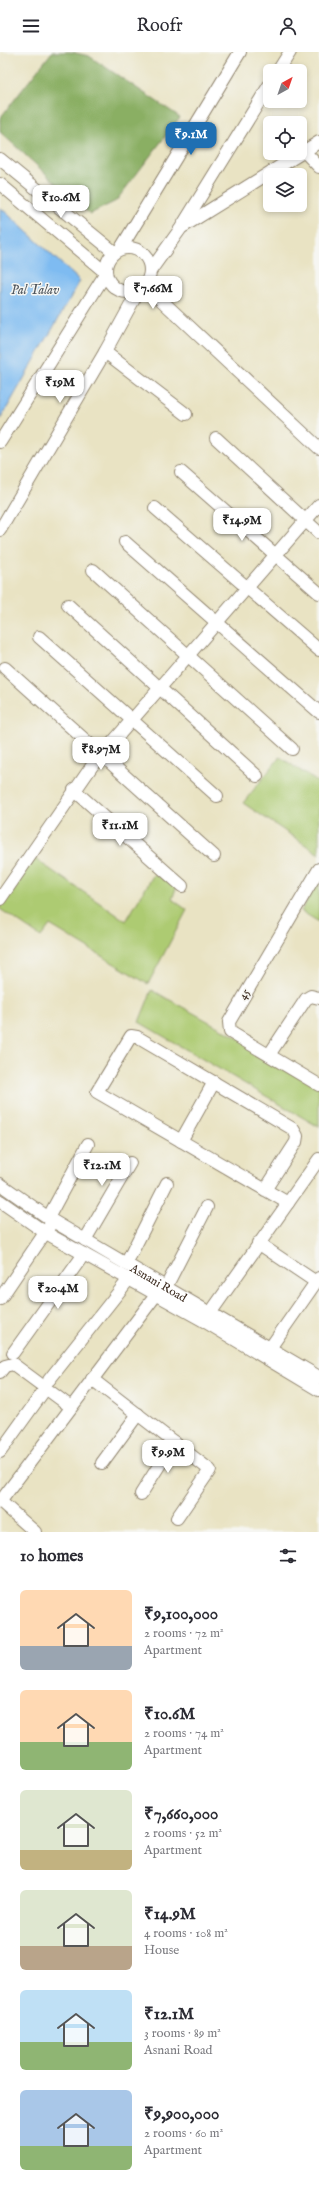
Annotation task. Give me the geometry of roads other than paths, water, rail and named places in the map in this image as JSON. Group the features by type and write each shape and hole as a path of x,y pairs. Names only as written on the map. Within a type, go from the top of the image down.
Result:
{"street":[{"path":"0,442 106,273 109,258 118,250 240,52"},
{"path":"282,64 290,52"},
{"path":"0,530 142,287 149,279 151,270 181,228 263,95"},
{"path":"307,150 319,142"},
{"path":"307,155 319,167"},
{"path":"0,159 118,250 136,249 143,252 148,258 151,270"},
{"path":"181,228 291,160"},
{"path":"0,184 106,273 108,280 119,290 133,292 142,287"},
{"path":"142,287 319,448"},
{"path":"105,352 186,414"},
{"path":"216,438 319,534"},
{"path":"181,472 319,593"},
{"path":"0,899 74,790 102,755 319,505"},
{"path":"155,508 319,650"},
{"path":"125,542 319,712"},
{"path":"93,570 292,749"},
{"path":"68,605 257,776"},
{"path":"39,637 133,719 217,796"},
{"path":"5,668 214,856"},
{"path":"74,790 182,886"},
{"name":"45","path":"319,869 229,1022 230,1032 319,1085"},
{"path":"269,1055 306,999 311,996 319,998"},
{"path":"265,1190 296,1142 297,1136 293,1129 137,1037 131,1036 97,1092 265,1190 288,1203"},
{"path":"181,1141 214,1082"},
{"path":"0,1299 46,1233 88,1144"},
{"path":"207,1317 319,1159"},
{"path":"84,1240 130,1163"},
{"path":"126,1264 167,1183"},
{"name":"Asnani Road","path":"0,1184 51,1220 166,1287 207,1317 319,1390"},
{"name":"Asnani Road","path":"0,1201 46,1233 156,1295 207,1317 270,1348 319,1377"},
{"path":"166,1287 207,1207"},
{"path":"258,1243 317,1280 270,1348"},
{"path":"13,1353 84,1254"},
{"path":"0,1452 48,1384 129,1279"},
{"path":"35,1532 0,1502 156,1295"},
{"path":"0,1372 5,1366 13,1364 48,1384 71,1407"},
{"path":"92,1379 210,1470 177,1518"},
{"path":"102,1463 138,1414"},
{"path":"140,1494 174,1442"}],"water":[{"name":"Pal Talav","path":"0,207 80,281 0,420"}]}
